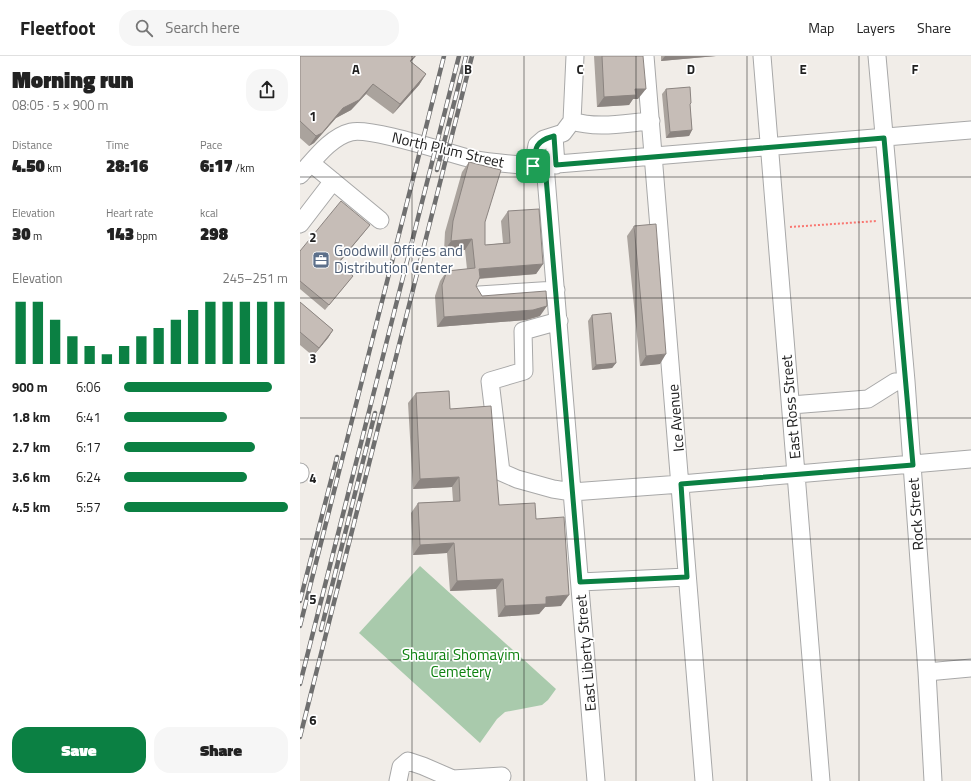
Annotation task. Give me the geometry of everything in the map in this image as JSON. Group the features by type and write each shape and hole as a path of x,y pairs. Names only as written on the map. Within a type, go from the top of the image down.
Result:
{"street":[{"path":"545,165 537,145 544,139 567,130 572,121 575,56"},
{"name":"Ice Avenue","path":"646,56 704,781"},
{"name":"East Ross Street","path":"762,56 821,781"},
{"name":"Rock Street","path":"877,56 913,465 933,781"},
{"path":"572,121 583,125 651,121"},
{"name":"North Plum Street","path":"306,169 336,139 345,134 357,131 399,139 474,159 501,164 545,165 971,130"},
{"path":"545,165 554,136"},
{"name":"East Liberty Street","path":"545,165 596,781"},
{"path":"306,169 333,181 380,220"},
{"path":"300,224 333,181"},
{"path":"479,295 556,290"},
{"path":"559,321 523,331 524,371 490,381 502,472 517,479 554,489 572,492 796,475 971,459"},
{"path":"791,405 868,399 895,382 906,381"},
{"path":"580,582 687,577"},
{"path":"927,672 971,668"},
{"path":"398,781 400,767 408,761 453,779 502,776"}],"path":[{"path":"776,228 892,220"}],"green space":[{"name":"Shaurai Shomayim Cemetery","path":"420,566 556,689 548,700 542,705 505,712 497,719 480,743 359,633"}],"building":[{"path":"300,56 415,56 410,61 426,74 400,104 373,84 359,100 343,108 322,133 316,136 300,121"},
{"path":"602,56 643,56 646,89 635,89 636,95 604,97"},
{"path":"690,87 692,130 670,132 666,89"},
{"path":"469,162 501,170 485,222 485,245 510,243 508,211 539,209 543,264 479,269 480,277 476,286 482,296 546,291 547,306 533,310 444,317 442,285 447,271 475,268 472,239 451,241 453,221"},
{"name":"Goodwill Offices and Distribution Center","path":"341,201 370,225 338,263 353,276 329,305 300,281 300,251"},
{"path":"656,224 666,354 646,356 634,226"},
{"path":"300,302 333,330 319,348 300,332"},
{"path":"611,313 616,363 596,365 592,315"},
{"path":"449,391 450,409 491,406 499,505 535,503 536,519 564,517 569,595 546,597 546,604 505,606 503,579 457,581 454,543 420,545 418,503 460,501 459,477 420,479 416,393"}],"railway":[{"path":"300,626 444,56"},
{"path":"300,684 459,56"},
{"path":"437,170 466,56"},
{"path":"300,737 472,56"},
{"path":"321,630 375,413"},
{"path":"300,601 337,457"}],"place":[{"name":"Goodwill Offices and Distribution Center","path":"321,260"}],"route":[{"path":"554,136 556,165 884,138 913,465 681,484 687,577 580,582 545,165 533,166 537,145 544,139 554,136"}]}
